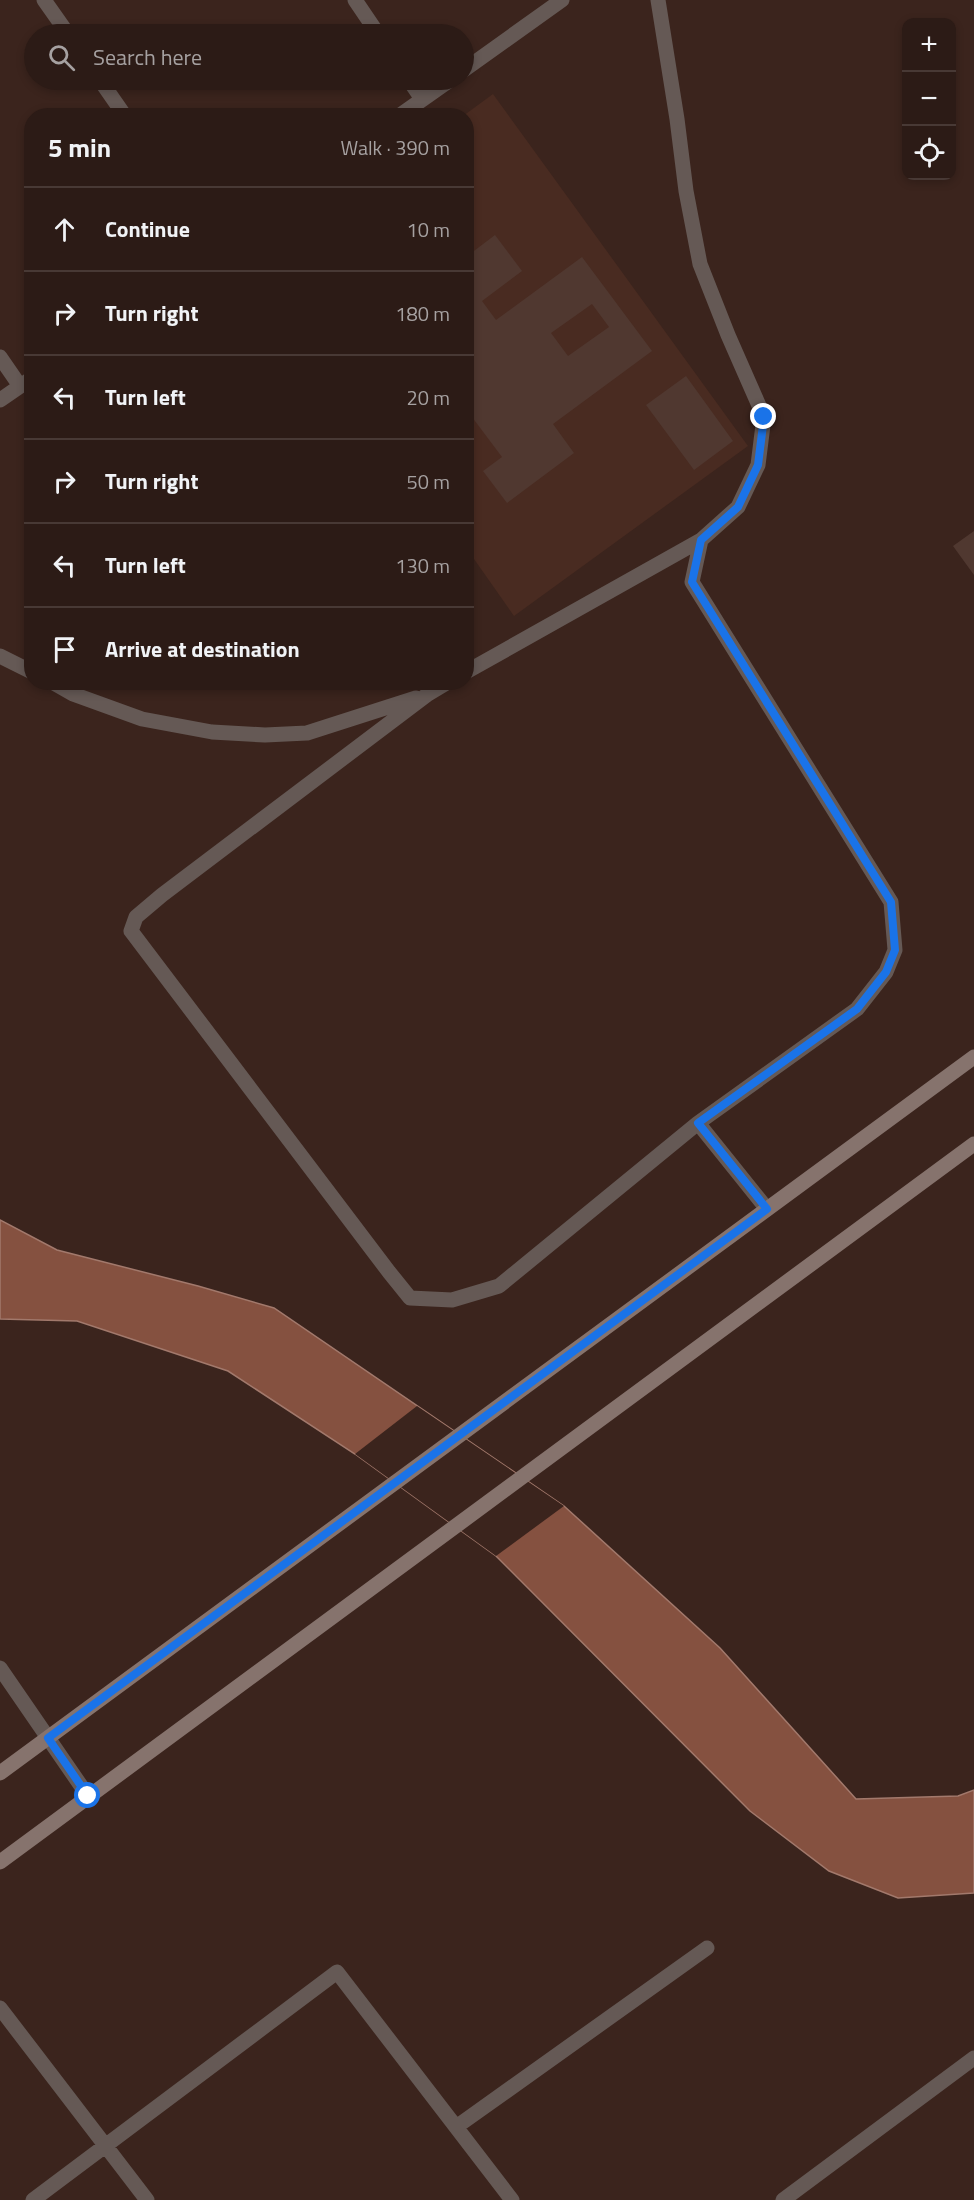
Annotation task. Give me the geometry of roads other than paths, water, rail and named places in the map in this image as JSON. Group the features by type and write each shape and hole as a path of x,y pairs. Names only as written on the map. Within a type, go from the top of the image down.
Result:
{"main road":[{"path":"0,1773 974,1057"},
{"path":"0,1862 974,1144"}],"street":[{"path":"44,0 61,24"},
{"path":"355,0 371,24"},
{"path":"474,63 562,0"},
{"path":"474,668 701,540 738,507 758,465 764,417 700,264 686,191 677,118 657,0"},
{"path":"107,90 119,108"},
{"path":"416,90 422,99"},
{"path":"410,108 435,90"},
{"path":"0,357 24,380"},
{"path":"0,400 24,383"},
{"path":"435,690 162,895 136,917 131,932 410,1298 452,1300 499,1286 698,1123 857,1009 886,972 895,950 891,902 692,582 701,540"},
{"path":"0,656 24,668"},
{"path":"66,690 142,719 212,732 266,735 307,733 428,694"},
{"path":"698,1123 767,1209"},
{"path":"0,1668 88,1796"},
{"path":"456,2127 707,1948"},
{"path":"33,2200 337,1972 512,2200"},
{"path":"0,2008 147,2200"},
{"path":"783,2200 974,2058"}]}
